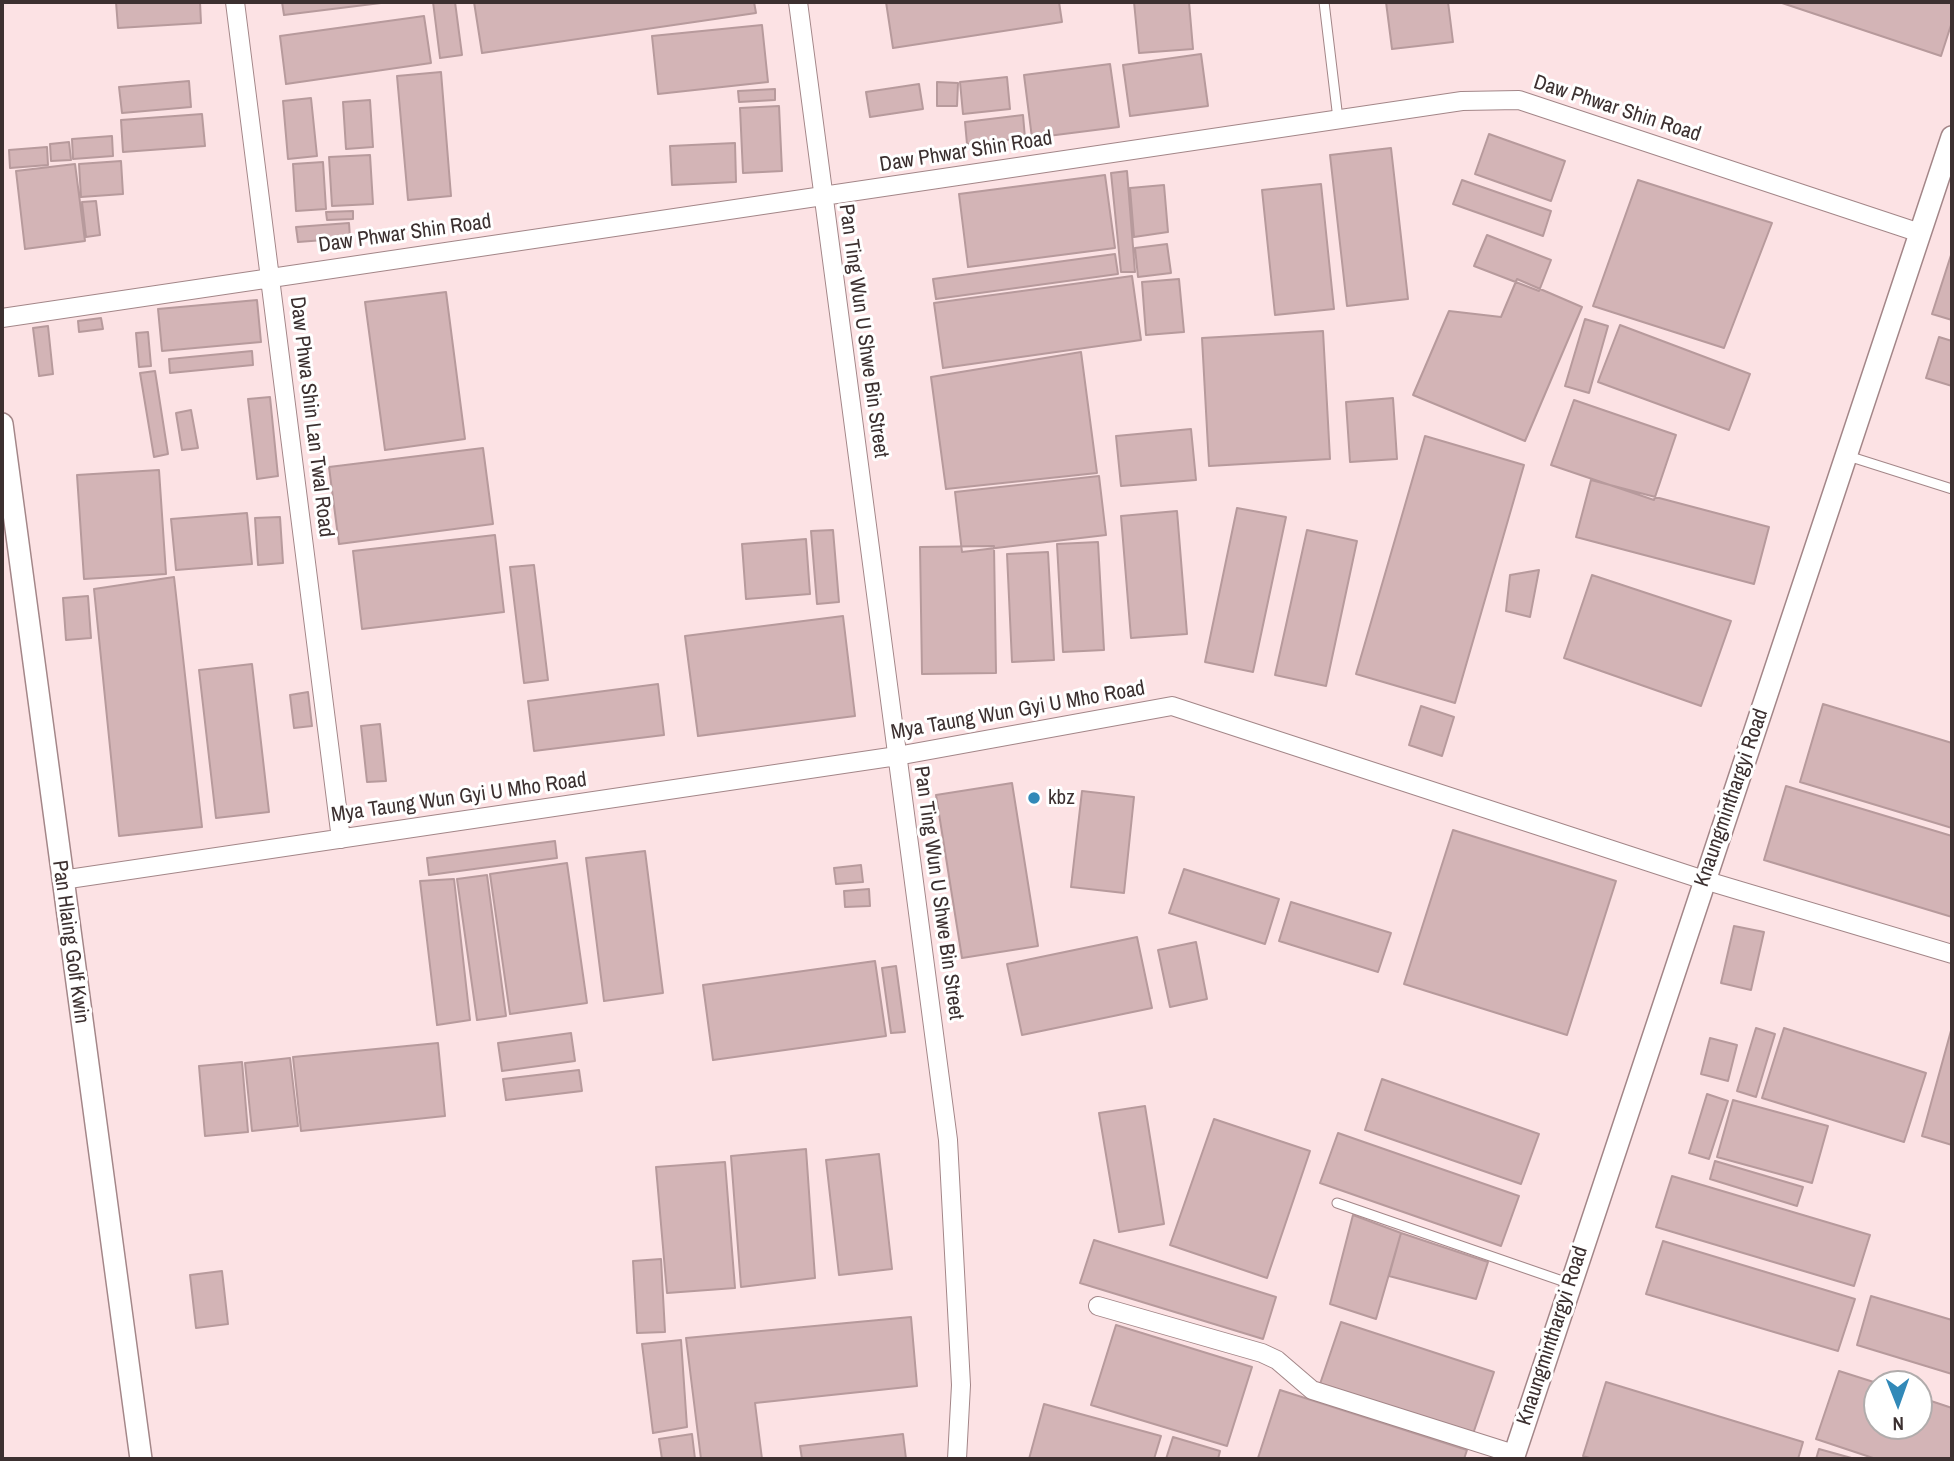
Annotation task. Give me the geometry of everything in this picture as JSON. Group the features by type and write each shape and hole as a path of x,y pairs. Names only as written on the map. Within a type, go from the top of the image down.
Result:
{"street":[{"name":"Daw Phwa Shin Lan Twal Road","path":"235,2 341,839"},
{"name":"Pan Ting Wun U Shwe Bin Street","path":"798,2 948,1140 961,1385 957,1459"},
{"name":"Daw Phwar Shin Road","path":"2,318 1462,101 1519,100 1920,233"},
{"name":"Knaungminthargyi Road","path":"1513,1457 1952,137"},
{"name":"Pan Hlaing Golf Kwin","path":"2,424 141,1459"},
{"name":"Mya Taung Wun Gyi U Mho Road","path":"62,880 897,756 1171,706 1704,880 1952,954"},
{"path":"1098,1306 1262,1353 1277,1360 1312,1390 1513,1457"}],"lane":[{"path":"1324,2 1338,119"},
{"path":"1848,456 1952,489"},
{"path":"1337,1203 1571,1284"}],"building":[{"path":"116,2 200,2 201,23 118,28"},
{"path":"282,2 389,2 284,15"},
{"path":"433,2 455,2 462,55 440,58"},
{"path":"474,2 754,2 756,13 482,53"},
{"path":"886,2 1059,2 1062,22 893,48"},
{"path":"1134,2 1189,2 1193,49 1139,53"},
{"path":"1386,2 1448,2 1453,42 1392,49"},
{"path":"1779,2 1952,2 1952,22 1941,56"},
{"path":"424,16 431,63 286,84 280,36"},
{"path":"762,25 768,82 658,94 652,36"},
{"path":"1201,54 1208,106 1130,116 1123,65"},
{"path":"1110,64 1119,127 1032,138 1024,75"},
{"path":"441,72 451,196 408,200 397,76"},
{"path":"1007,77 1010,109 963,114 960,82"},
{"path":"189,81 191,107 122,113 119,87"},
{"path":"937,82 958,83 957,106 937,106"},
{"path":"919,84 923,109 870,117 866,92"},
{"path":"775,89 775,100 739,102 738,91"},
{"path":"311,98 317,156 288,159 283,101"},
{"path":"370,100 373,147 346,149 343,102"},
{"path":"779,106 782,171 743,173 740,108"},
{"path":"202,114 205,146 123,152 121,120"},
{"path":"1023,115 1025,138 967,144 965,122"},
{"path":"1489,134 1565,161 1551,201 1475,174"},
{"path":"112,136 113,156 73,159 72,139"},
{"path":"69,142 71,160 51,161 50,144"},
{"path":"735,143 736,182 672,185 670,146"},
{"path":"47,147 48,165 10,168 9,150"},
{"path":"1391,148 1408,299 1347,306 1330,155"},
{"path":"370,155 373,204 332,206 329,157"},
{"path":"121,161 123,194 81,197 79,164"},
{"path":"323,162 326,209 296,211 293,164"},
{"path":"75,164 85,241 25,249 16,171"},
{"path":"1127,171 1135,272 1121,272 1111,173"},
{"path":"1105,175 1115,248 968,267 959,194"},
{"path":"1462,180 1551,211 1543,236 1453,204"},
{"path":"1638,180 1772,223 1724,348 1593,306"},
{"path":"1321,184 1334,309 1275,315 1262,190"},
{"path":"1164,185 1168,232 1134,237 1130,188"},
{"path":"96,201 100,235 86,237 82,202"},
{"path":"353,211 353,219 327,220 326,212"},
{"path":"349,223 350,238 298,242 296,227"},
{"path":"1487,235 1551,260 1539,291 1474,266"},
{"path":"1167,244 1171,273 1138,277 1135,248"},
{"path":"1952,252 1952,320 1932,314"},
{"path":"1115,254 1118,274 936,299 933,279"},
{"path":"1132,276 1141,340 943,368 934,303"},
{"path":"1179,279 1184,332 1146,335 1142,282"},
{"path":"1517,279 1582,307 1525,441 1413,395 1449,311 1501,317"},
{"path":"446,292 465,439 385,450 365,302"},
{"path":"257,300 261,342 162,351 158,309"},
{"path":"101,318 103,329 79,332 78,321"},
{"path":"1585,319 1608,326 1589,393 1565,386"},
{"path":"1620,325 1750,374 1729,430 1598,382"},
{"path":"48,326 53,374 39,376 33,328"},
{"path":"1323,331 1330,459 1209,466 1202,338"},
{"path":"148,332 151,366 139,367 136,333"},
{"path":"1939,337 1952,341 1952,386 1926,378"},
{"path":"252,351 253,365 170,373 169,359"},
{"path":"1081,352 1097,473 946,489 931,377"},
{"path":"155,371 168,454 154,457 140,373"},
{"path":"270,397 278,476 257,479 248,399"},
{"path":"1393,398 1397,459 1350,462 1346,402"},
{"path":"1574,400 1676,435 1654,500 1551,465"},
{"path":"191,410 198,448 182,450 176,413"},
{"path":"1191,429 1196,480 1121,486 1116,436"},
{"path":"1425,436 1524,465 1455,703 1356,674"},
{"path":"483,448 493,524 339,544 329,467"},
{"path":"159,470 166,574 84,579 77,475"},
{"path":"1099,476 1106,535 962,552 955,492"},
{"path":"1591,480 1769,527 1754,584 1576,537"},
{"path":"1237,508 1286,517 1253,672 1205,662"},
{"path":"1177,511 1187,634 1131,638 1121,516"},
{"path":"247,513 252,564 176,570 171,519"},
{"path":"280,517 283,563 258,565 255,518"},
{"path":"833,530 839,602 817,604 811,531"},
{"path":"1307,530 1357,541 1326,686 1275,675"},
{"path":"495,535 504,612 362,629 353,551"},
{"path":"806,539 810,594 746,599 742,544"},
{"path":"1098,542 1104,650 1063,652 1057,544"},
{"path":"994,546 996,673 922,674 920,547"},
{"path":"1048,552 1054,660 1012,662 1007,554"},
{"path":"534,565 548,680 524,683 510,567"},
{"path":"1539,570 1530,617 1506,611 1510,575"},
{"path":"1592,575 1731,621 1701,706 1564,658"},
{"path":"174,577 202,827 119,836 94,589"},
{"path":"88,596 91,638 66,640 63,598"},
{"path":"843,616 855,716 698,736 685,636"},
{"path":"252,664 269,812 216,818 199,670"},
{"path":"658,684 664,735 534,751 528,701"},
{"path":"308,692 312,726 294,728 290,695"},
{"path":"1823,704 1952,743 1952,828 1800,782"},
{"path":"1421,706 1454,717 1442,756 1409,745"},
{"path":"380,724 386,781 367,782 361,726"},
{"path":"1012,783 1038,946 962,958 936,795"},
{"path":"1786,786 1952,836 1952,917 1764,860"},
{"path":"1082,791 1134,797 1124,893 1071,887"},
{"path":"1453,830 1616,881 1567,1035 1404,984"},
{"path":"555,841 557,858 429,875 427,858"},
{"path":"645,851 663,993 604,1001 586,858"},
{"path":"567,863 587,1003 510,1014 490,874"},
{"path":"861,865 863,882 836,884 834,868"},
{"path":"1184,869 1279,899 1265,944 1169,913"},
{"path":"487,875 506,1016 477,1020 457,879"},
{"path":"454,879 470,1020 437,1025 420,881"},
{"path":"869,889 870,906 845,907 844,891"},
{"path":"1291,902 1391,933 1378,972 1279,941"},
{"path":"1734,926 1764,932 1751,990 1721,983"},
{"path":"1137,937 1152,1008 1022,1035 1007,964"},
{"path":"1196,942 1207,999 1170,1007 1158,950"},
{"path":"875,961 886,1036 713,1060 703,985"},
{"path":"896,966 905,1032 891,1033 882,968"},
{"path":"1952,1027 1952,1145 1922,1136"},
{"path":"1756,1028 1775,1034 1756,1097 1737,1091"},
{"path":"1784,1028 1926,1073 1904,1142 1762,1098"},
{"path":"571,1033 575,1061 502,1071 498,1043"},
{"path":"1710,1038 1737,1045 1728,1081 1701,1074"},
{"path":"438,1043 445,1116 301,1131 293,1057"},
{"path":"290,1058 298,1126 252,1131 245,1063"},
{"path":"242,1062 248,1132 205,1136 199,1066"},
{"path":"579,1070 582,1091 506,1100 503,1079"},
{"path":"1382,1079 1539,1134 1521,1184 1365,1130"},
{"path":"1707,1094 1728,1101 1709,1159 1689,1153"},
{"path":"1733,1100 1828,1126 1812,1183 1717,1157"},
{"path":"1145,1106 1164,1224 1119,1232 1099,1113"},
{"path":"1214,1119 1310,1151 1267,1278 1170,1245"},
{"path":"1338,1133 1519,1196 1501,1246 1320,1183"},
{"path":"806,1149 815,1278 741,1287 731,1156"},
{"path":"879,1154 892,1269 839,1275 826,1160"},
{"path":"1715,1161 1803,1187 1797,1206 1710,1179"},
{"path":"725,1162 735,1288 667,1293 656,1167"},
{"path":"1672,1176 1870,1235 1854,1286 1656,1227"},
{"path":"1353,1215 1401,1233 1376,1319 1330,1304"},
{"path":"1401,1233 1488,1262 1476,1299 1389,1276"},
{"path":"1094,1240 1276,1297 1263,1339 1080,1283"},
{"path":"1663,1241 1855,1299 1838,1351 1646,1294"},
{"path":"661,1259 665,1332 637,1333 633,1261"},
{"path":"222,1271 228,1324 196,1328 190,1275"},
{"path":"1871,1296 1952,1320 1952,1374 1857,1345"},
{"path":"911,1317 917,1386 755,1403 762,1459 701,1459 686,1338"},
{"path":"1341,1322 1494,1372 1473,1434 1320,1384"},
{"path":"1116,1325 1252,1367 1227,1446 1091,1405"},
{"path":"681,1340 687,1427 653,1433 642,1344"},
{"path":"1839,1371 1863,1379 1863,1440 1933,1440 1933,1402 1952,1408 1952,1459 1876,1459 1816,1439"},
{"path":"1606,1382 1803,1442 1798,1459 1593,1459 1583,1456"},
{"path":"1280,1390 1467,1450 1464,1459 1258,1458"},
{"path":"1044,1404 1161,1436 1154,1459 1029,1459"},
{"path":"692,1434 695,1459 662,1459 659,1439"},
{"path":"903,1434 906,1459 802,1459 800,1446"},
{"path":"1173,1437 1220,1451 1218,1459 1166,1459"},
{"path":"1819,1449 1855,1459 1816,1459"}],"place":[{"name":"kbz","path":"1034,798"}]}
